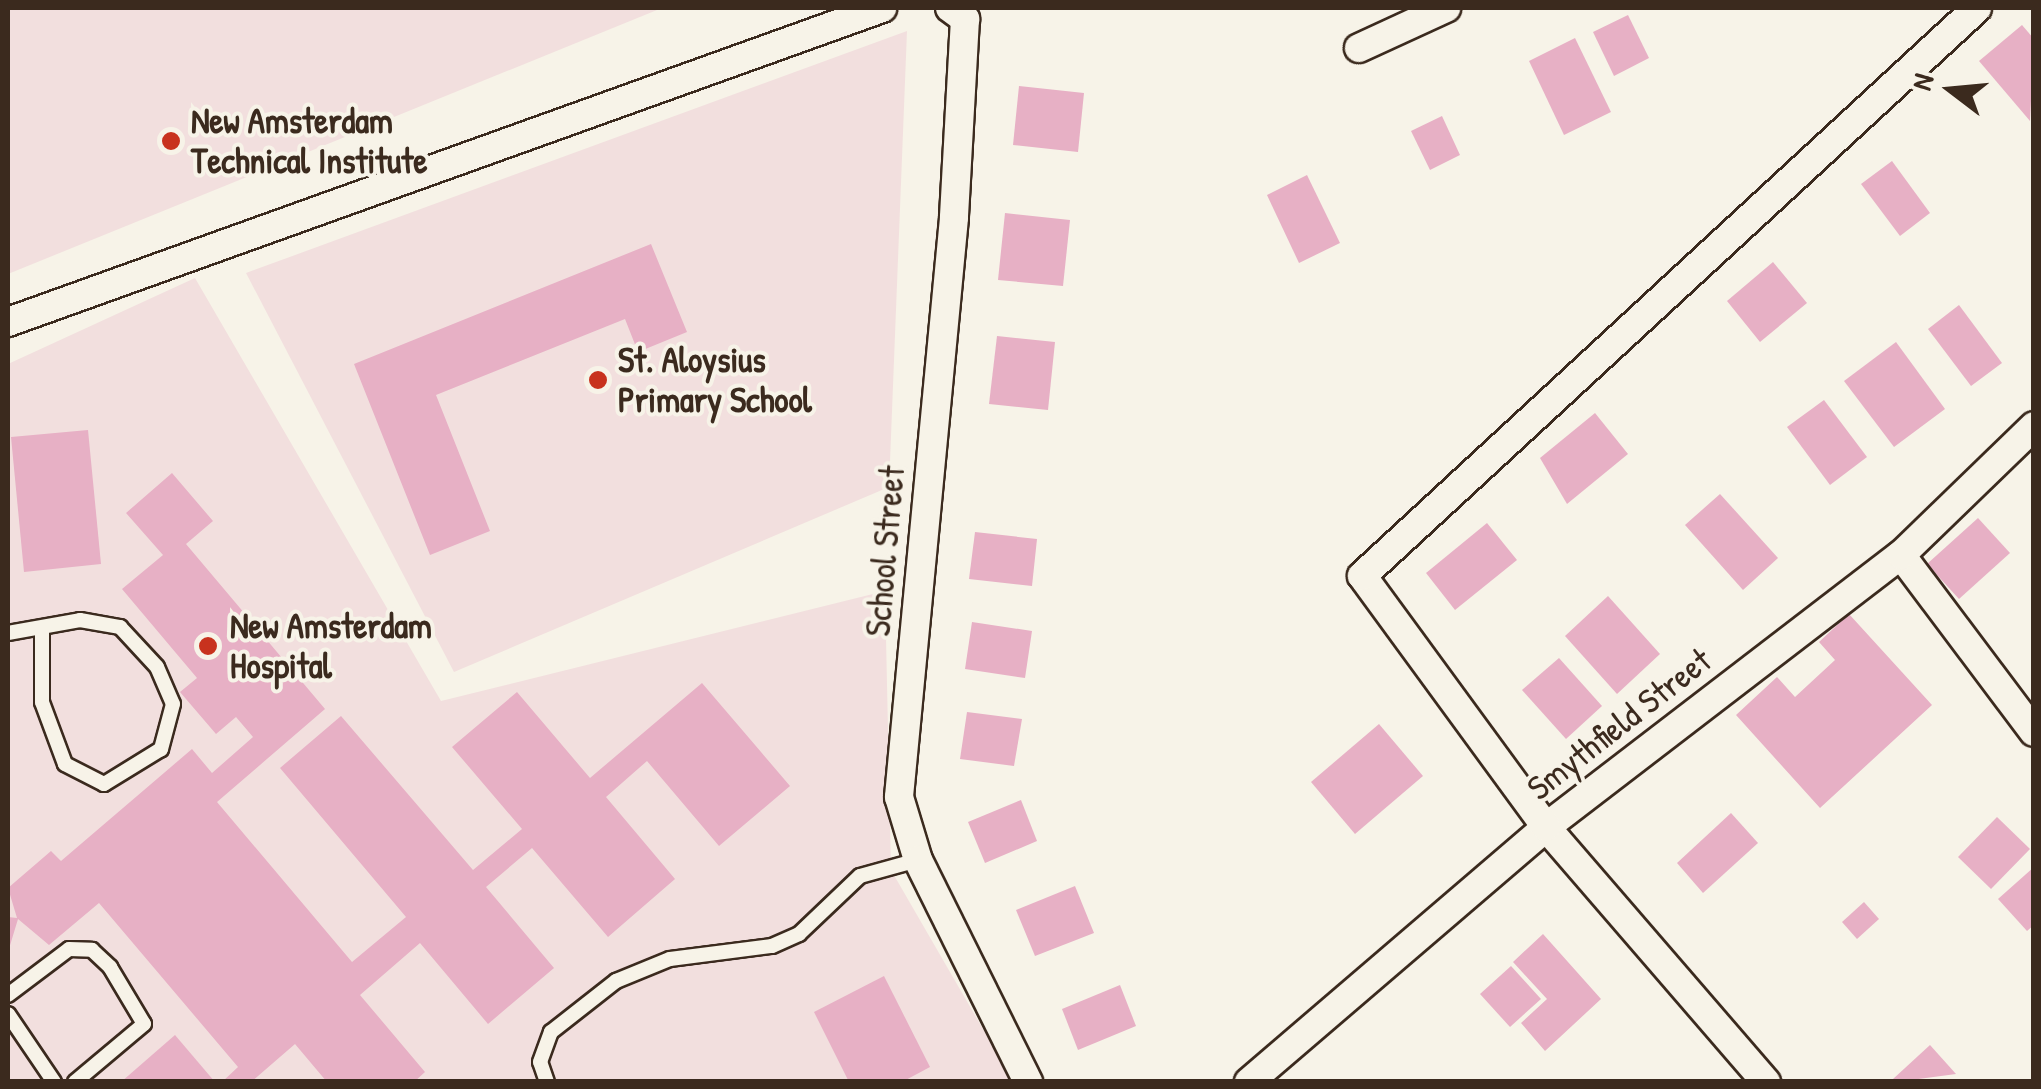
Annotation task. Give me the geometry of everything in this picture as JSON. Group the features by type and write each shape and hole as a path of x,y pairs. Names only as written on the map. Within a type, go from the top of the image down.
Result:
{"street":[{"path":"8,322 882,8"},
{"name":"School Street","path":"950,8 965,19 954,218 900,797 918,860 1028,1082"},
{"path":"1359,48 1446,8"},
{"path":"1766,1082 1546,827 1362,576 1977,8"},
{"name":"Smythfield Street","path":"1249,1082 1546,827 1901,555 2034,426"},
{"path":"1901,555 2034,732"}],"lane":[{"path":"8,633 42,630 80,620 120,627 156,667 174,704 161,749 104,784 65,764 42,702 42,630"},
{"path":"547,1082 540,1062 551,1032 616,981 670,959 772,946 799,934 860,876 918,860"},
{"path":"8,995 69,949 92,950 110,966 144,1024 75,1082"},
{"path":"8,1014 54,1082"}],"shaded area":[{"name":"New Amsterdam Technical Institute","path":"8,8 662,8 8,274"},
{"name":"St. Aloysius Primary School","path":"907,31 889,487 454,672 246,273"},
{"name":"New Amsterdam Hospital","path":"195,278 441,701 885,591 891,870 1013,1081 8,1081 8,364"}],"building":[{"path":"1628,15 1649,58 1614,76 1593,32"},
{"path":"2022,25 2034,39 2030,121 1979,61"},
{"path":"1575,38 1611,112 1564,135 1529,61"},
{"path":"1019,86 1084,93 1078,152 1013,145"},
{"path":"1442,116 1460,155 1430,170 1411,131"},
{"path":"1892,161 1930,213 1900,236 1861,184"},
{"path":"1307,175 1340,243 1299,263 1267,195"},
{"path":"1005,213 1070,220 1063,286 998,280"},
{"path":"651,244 687,332 638,352 625,319 436,395 490,531 430,555 354,364"},
{"path":"1773,262 1807,303 1760,342 1727,301"},
{"path":"1959,305 2002,363 1971,386 1928,329"},
{"path":"997,336 1055,342 1048,410 989,404"},
{"path":"1896,342 1945,409 1894,447 1844,381"},
{"path":"1824,400 1867,457 1830,485 1787,427"},
{"path":"1595,413 1628,454 1567,504 1540,458"},
{"path":"88,430 101,564 24,572 11,437"},
{"path":"172,473 213,521 186,544 325,709 217,802 352,962 406,917 280,768 341,716 473,870 522,829 452,747 517,692 590,778 702,683 790,786 719,846 647,761 606,797 675,879 608,937 532,848 486,887 554,968 488,1024 420,943 360,995 425,1072 414,1082 327,1082 295,1044 251,1082 222,1082 238,1067 99,903 49,945 18,919 8,952 8,917 17,918 8,888 51,851 61,861 192,749 212,773 253,737 236,717 216,734 180,692 197,678 122,589 163,555 126,513"},
{"path":"1720,494 1778,558 1743,590 1685,525"},
{"path":"1978,518 2010,553 1959,599 1927,564"},
{"path":"1487,523 1517,560 1455,610 1426,573"},
{"path":"975,532 1037,539 1032,586 969,579"},
{"path":"1608,596 1660,654 1617,694 1565,636"},
{"path":"1849,614 1932,705 1820,808 1736,715 1777,677 1795,697 1835,660 1819,642"},
{"path":"972,622 1032,631 1025,678 965,669"},
{"path":"1559,658 1602,706 1566,739 1522,690"},
{"path":"967,712 1022,719 1014,766 960,759"},
{"path":"1379,724 1423,776 1355,834 1311,782"},
{"path":"1021,800 1037,841 985,863 968,822"},
{"path":"1731,813 1758,843 1703,893 1677,863"},
{"path":"1997,817 2030,849 1991,889 1958,857"},
{"path":"2034,867 2034,925 2027,931 1998,899"},
{"path":"1075,886 1094,933 1035,956 1016,910"},
{"path":"1864,902 1879,919 1857,939 1842,922"},
{"path":"1543,934 1601,999 1545,1051 1521,1023 1547,999 1513,962"},
{"path":"1511,966 1541,999 1510,1027 1480,994"},
{"path":"884,976 930,1067 902,1082 849,1082 814,1012"},
{"path":"1120,985 1136,1026 1078,1050 1062,1009"},
{"path":"175,1035 215,1082 121,1082"},
{"path":"1930,1045 1956,1074 1896,1082 1893,1079"}],"place":[{"name":"New Amsterdam Technical Institute","path":"171,141"},
{"name":"St. Aloysius Primary School","path":"598,380"},
{"name":"New Amsterdam Hospital","path":"208,646"}]}
